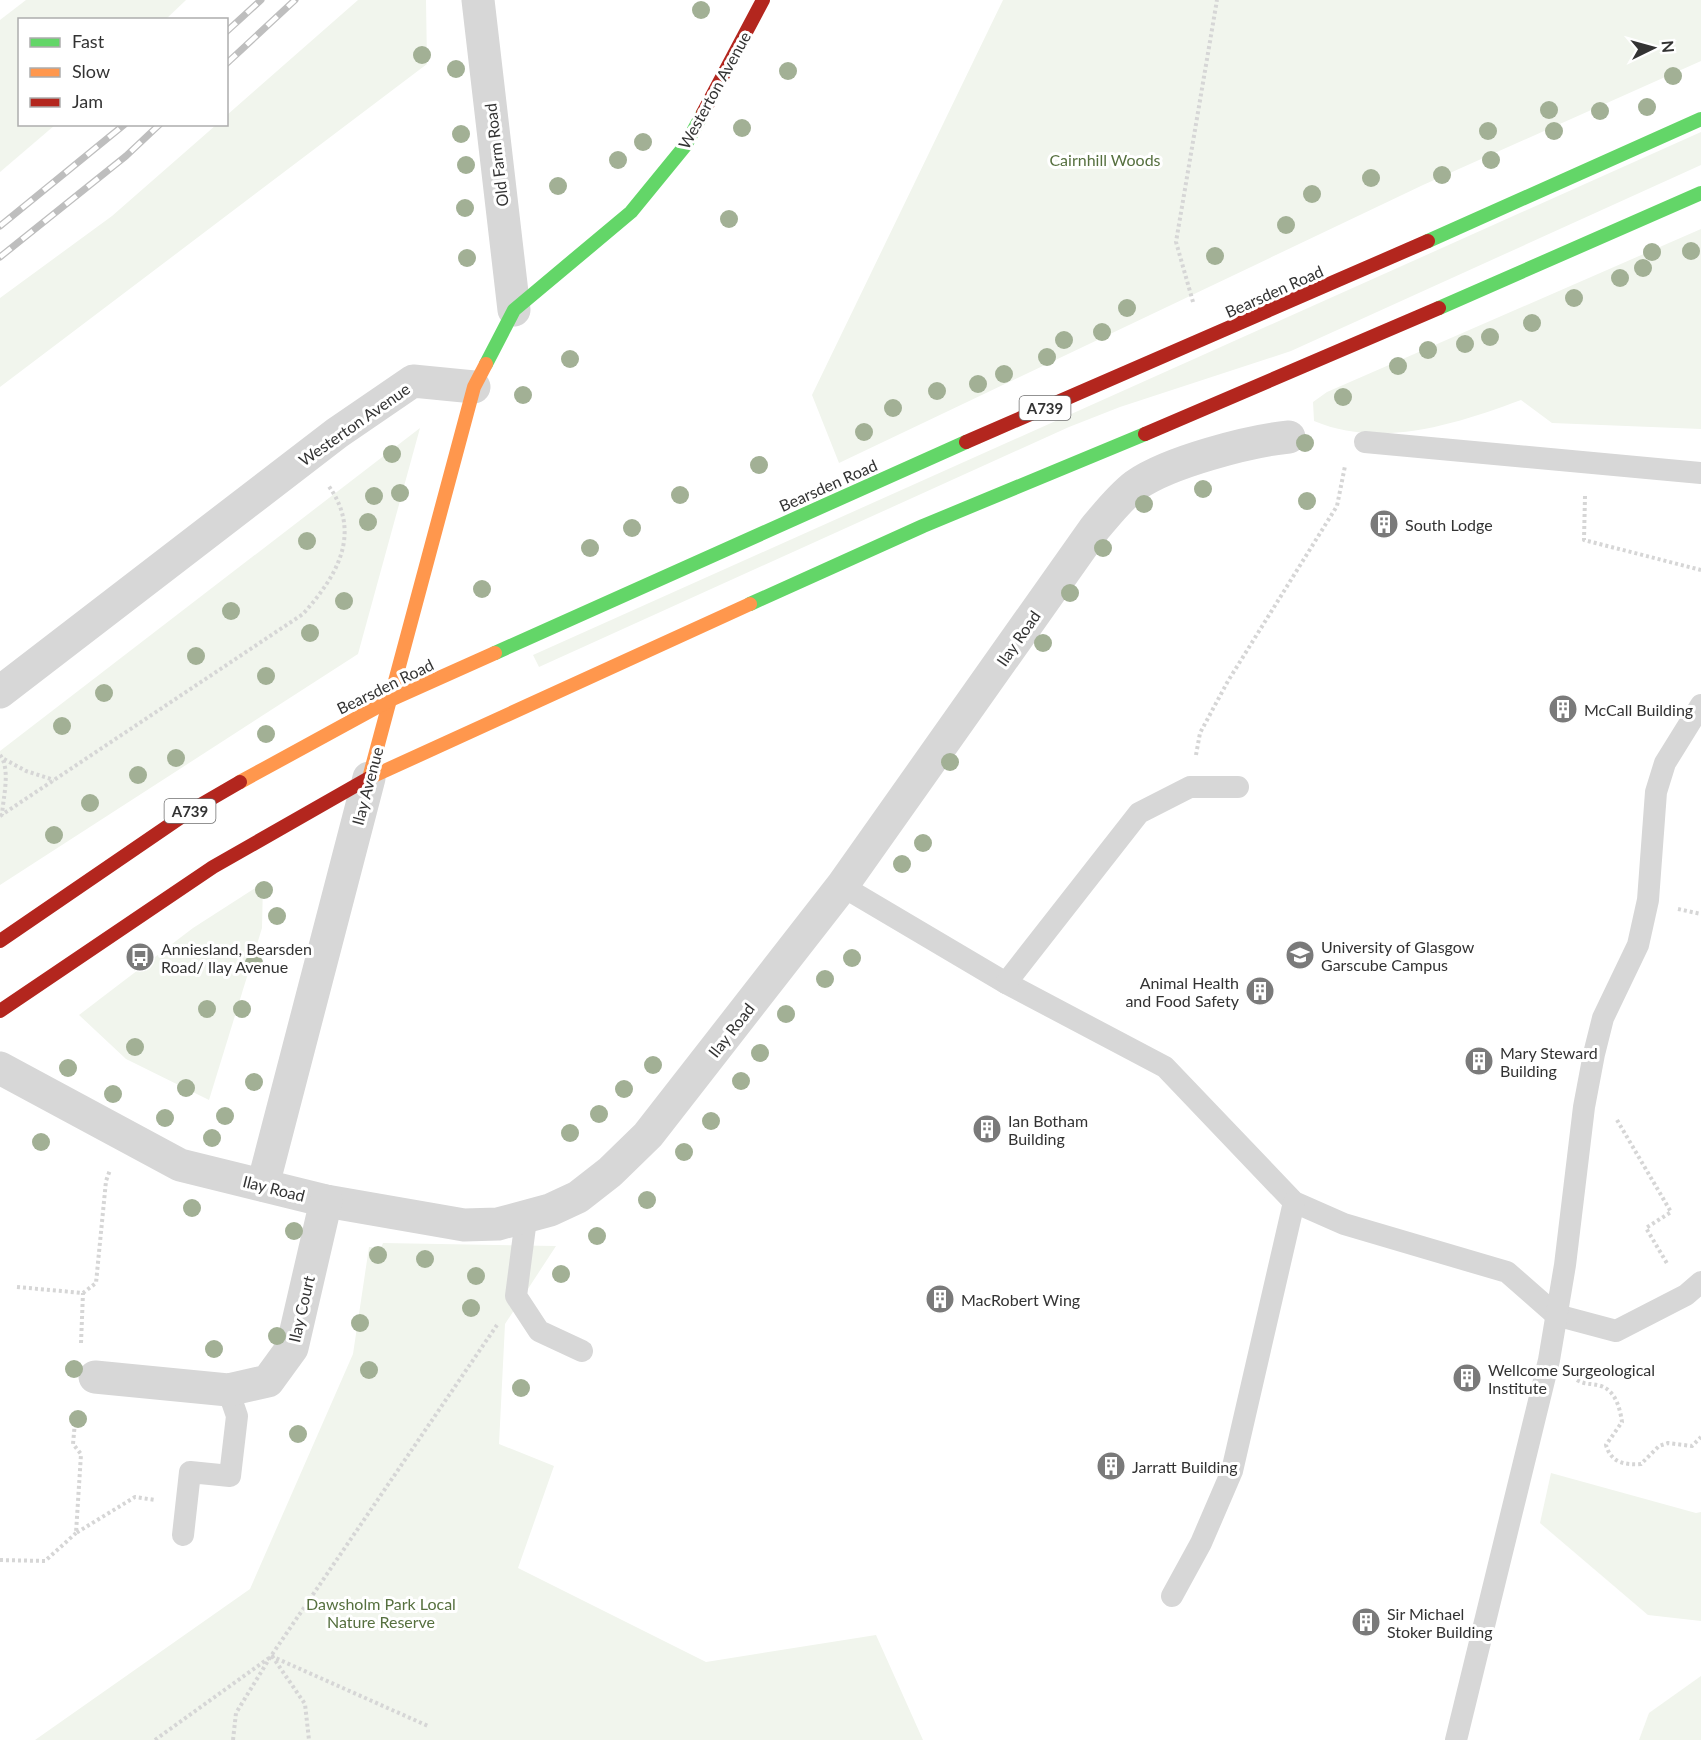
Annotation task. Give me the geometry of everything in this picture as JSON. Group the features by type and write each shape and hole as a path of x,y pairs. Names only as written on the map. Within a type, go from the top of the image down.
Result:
{"main road":[{"name":"Westerton Avenue","path":"474,387 514,310 631,212 685,146 763,0"},
{"name":"Bearsden Road","path":"0,941 190,811 274,762 390,700 910,466 1204,340 1701,119"},
{"path":"0,1011 213,867 369,778 923,526 1272,382 1701,193"},
{"name":"Ilay Avenue","path":"369,778 474,387"}],"street":[{"name":"Old Farm Road","path":"478,0 514,310"},
{"name":"Westerton Avenue","path":"0,692 307,456 413,381 474,387"},
{"name":"Ilay Road","path":"0,1068 180,1165 326,1201 464,1225 498,1224 526,1219 578,1197 610,1172 648,1135 842,886 1095,528 1118,501 1137,484 1176,466 1266,439 1289,437"},
{"name":"Ilay Avenue","path":"263,1185 369,778"},
{"name":"Ilay Court","path":"88,1365 228,1390 268,1381 292,1348 326,1201"}],"lane":[{"path":"1365,442 1701,473"},
{"path":"1456,1740 1549,1360 1565,1265 1584,1107 1594,1054 1603,1018 1638,945 1648,900 1656,792 1665,763 1701,705"},
{"path":"1006,983 1139,813 1190,787 1238,787"},
{"path":"842,886 1006,983 1165,1066 1294,1202 1344,1224 1507,1272 1556,1315 1616,1331 1686,1295 1701,1282"},
{"path":"1172,1596 1202,1543 1232,1471 1294,1202"},
{"path":"526,1219 516,1296 539,1331 582,1351"},
{"path":"183,1535 190,1472 230,1476 237,1416 228,1390"}],"path":[{"path":"1204,340 1176,242 1216,0"},
{"path":"1,816 303,614 326,588 342,555 345,519 341,503 307,456"},
{"path":"1190,787 1200,733 1228,681 1337,506 1346,463"},
{"path":"1585,490 1584,540 1701,570"},
{"path":"2,757 26,771 54,780"},
{"path":"1,816 5,781 2,757"},
{"path":"1677,909 1701,914"},
{"path":"1617,1117 1619,1125 1671,1212 1646,1228"},
{"path":"17,1287 83,1293 96,1283 106,1181"},
{"path":"83,1293 88,1365"},
{"path":"233,1740 236,1713 271,1656 516,1296"},
{"path":"1549,1360 1583,1383 1602,1386 1617,1401 1622,1422 1606,1445 1608,1453 1614,1460 1626,1465 1641,1464 1659,1446 1668,1443 1692,1446 1701,1437"},
{"path":"76,1410 74,1444 81,1454 76,1533"},
{"path":"0,1560 45,1561 76,1533 135,1497"},
{"path":"271,1656 428,1726"},
{"path":"155,1740 271,1656"},
{"path":"271,1656 305,1704 309,1740"}],"green space":[{"path":"26,0 186,0 167,18 18,18 18,126 54,126 0,172 0,20"},
{"path":"358,0 426,0 427,64 0,387 0,298 112,216 215,126 228,126 228,114"},
{"name":"Cairnhill Woods","path":"1003,0 1701,0 1701,61 1423,185 839,463 812,395"},
{"path":"1701,132 1701,165 1291,351 1120,407 1069,427 539,667 533,655"},
{"path":"1701,229 1701,429 1552,423 1521,400 1445,425 1392,433 1365,433 1339,429 1314,421 1313,402 1327,392"},
{"path":"420,428 358,654 0,885 0,751"},
{"path":"263,883 262,928 209,1100 126,1059 79,1015 193,928"},
{"name":"Dawsholm Park Local Nature Reserve","path":"383,1243 556,1246 505,1324 499,1444 554,1466 518,1568 706,1662 876,1635 923,1740 35,1740 250,1589 353,1354 369,1247 381,1248"},
{"path":"1551,1473 1696,1513 1701,1512 1701,1621 1648,1615 1540,1523"},
{"path":"1701,1676 1701,1740 1639,1740 1649,1713"}],"railway":[{"path":"228,30 261,0"},
{"path":"228,62 295,0"},
{"path":"0,226 123,126"},
{"path":"0,257 126,156 158,126"}],"traffic: fast":[{"path":"486,364 514,310 631,212 685,146 703,113"},
{"path":"1428,241 1701,119"},
{"path":"1439,308 1701,193"},
{"path":"750,604 923,526 1145,434"},
{"path":"495,653 966,442"}],"traffic: slow":[{"path":"369,778 474,387 486,364"},
{"path":"369,778 750,604"},
{"path":"240,782 390,700 495,653"}],"traffic: jam":[{"path":"703,113 763,0"},
{"path":"966,442 1428,241"},
{"path":"1145,434 1439,308"},
{"path":"0,1011 213,867 369,778"},
{"path":"0,941 190,811 240,782"}],"place":[{"name":"South Lodge","path":"1384,524"},
{"name":"McCall Building","path":"1563,709"},
{"name":"University of Glasgow Garscube Campus","path":"1300,955"},
{"name":"Anniesland, Bearsden Road/ Ilay Avenue","path":"140,957"},
{"name":"Animal Health and Food Safety","path":"1260,991"},
{"name":"Mary Steward Building","path":"1479,1061"},
{"name":"Ian Botham Building","path":"987,1129"},
{"name":"MacRobert Wing","path":"940,1299"},
{"name":"Wellcome Surgeological Institute","path":"1467,1378"},
{"name":"Jarratt Building","path":"1111,1466"},
{"name":"Sir Michael Stoker Building","path":"1366,1622"}]}
